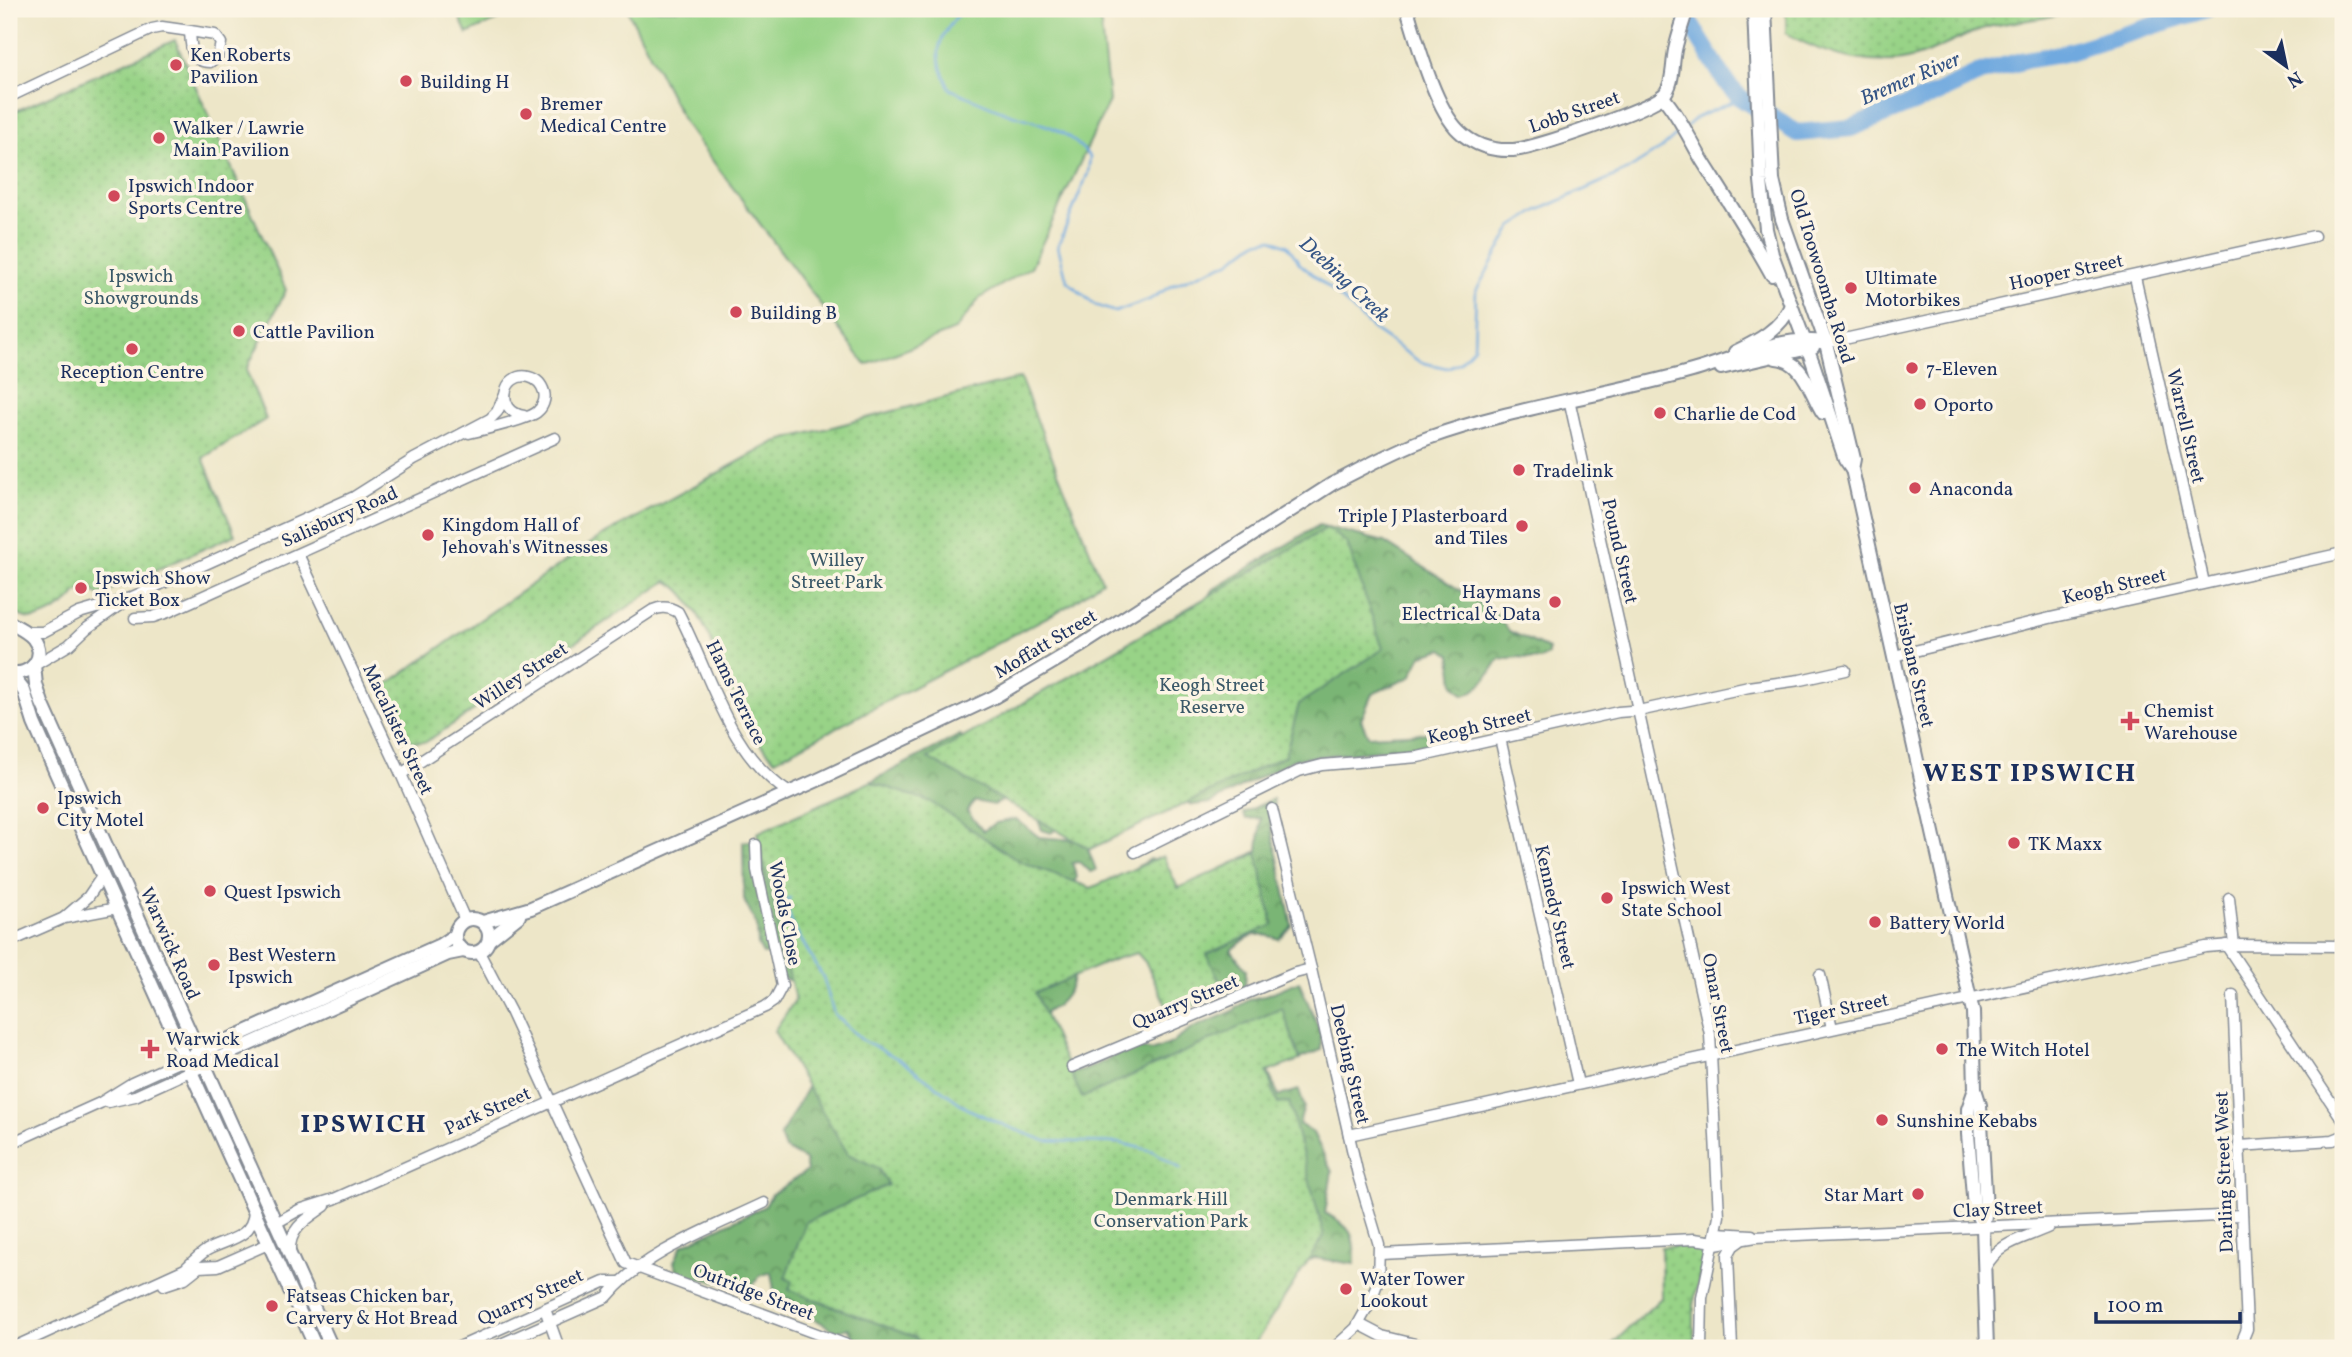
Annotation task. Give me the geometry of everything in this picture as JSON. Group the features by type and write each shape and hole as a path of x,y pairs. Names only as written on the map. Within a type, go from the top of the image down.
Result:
{"main road":[{"name":"Lobb Street","path":"1407,9 1447,115 1459,131 1484,146 1504,150 1534,146 1647,106 1662,96"},
{"path":"1687,9 1675,50 1671,81 1662,96 1675,111 1692,144 1772,274 1786,291"},
{"name":"Old Toowoomba Road","path":"1754,9 1767,181 1826,343 1854,459 1852,469"},
{"name":"Old Toowoomba Road","path":"1765,9 1769,241 1806,345"},
{"path":"1693,371 1742,349 1768,333 1784,320 1791,305"},
{"name":"Hooper Street","path":"1569,399 1693,371 1758,351 1826,343"},
{"name":"Hooper Street","path":"1693,371 1772,358 1806,345"},
{"name":"Brisbane Street","path":"1806,345 1845,460 1852,469 1974,1020 1975,1089 1980,1105 1986,1210 1983,1227 1987,1348"},
{"path":"1772,358 1787,359 1794,365 1834,426"},
{"name":"Moffatt Street","path":"490,939 508,922 531,908 959,715 1038,673 1332,484 1378,460 1426,439 1460,428 1569,399"},
{"path":"9,622 25,632"},
{"path":"9,631 25,632"},
{"name":"Warwick Road","path":"25,632 34,639 37,648 34,665 36,685 42,703 332,1348"},
{"path":"9,672 22,673 34,665"},
{"name":"Warwick Road","path":"9,672 24,691 34,723 316,1348"},
{"name":"Moffatt Street","path":"483,922 531,908"},
{"path":"201,1059 448,954 479,952 490,939 489,930 483,922 474,918 458,926 455,935 457,944 463,951"},
{"path":"188,1065 440,945 455,935"},
{"path":"268,1244 275,1223"}],"street":[{"path":"9,97 152,29 162,27 190,31"},
{"name":"Hooper Street","path":"1826,343 2314,236"},
{"name":"Warrell Street","path":"2135,277 2204,583"},
{"path":"461,435 534,414 541,407 545,395 540,384 531,377 518,377 510,383 505,395 513,413 524,416"},
{"name":"Salisbury Road","path":"25,632 45,631 73,616 130,598 354,497 414,459 494,416 505,395"},
{"name":"Pound Street","path":"1569,399 1637,710"},
{"name":"Salisbury Road","path":"135,618 153,617 168,612 555,438"},
{"name":"Keogh Street","path":"1894,656 2343,553"},
{"name":"Macalister Street","path":"298,554 466,920"},
{"name":"Salisbury Road","path":"34,665 67,646 130,598"},
{"name":"Hams Terrace","path":"660,607 678,612 741,746 771,781 788,792"},
{"name":"Willey Street","path":"401,774 660,607"},
{"path":"73,616 75,639"},
{"name":"Keogh Street","path":"1135,852 1299,771 1322,765 1418,757 1618,712 1845,670"},
{"name":"Omar Street","path":"1637,710 1710,1034 1719,1212 1701,1307 1701,1348"},
{"name":"Kennedy Street","path":"1500,738 1578,1084"},
{"name":"Deebing Street","path":"1272,809 1380,1254 1378,1281 1359,1324"},
{"name":"Woods Close","path":"756,845 757,870 782,986"},
{"path":"64,918 88,897 103,875"},
{"path":"2229,898 2230,945 2343,1120"},
{"path":"9,942 64,918 117,908"},
{"name":"Tiger Street","path":"1349,1135 2206,947 2343,946"},
{"path":"479,952 510,1011 626,1263 640,1268"},
{"name":"Quarry Street","path":"1072,1067 1295,973 1311,969"},
{"path":"1820,975 1832,1028"},
{"name":"Park Street","path":"275,1223 299,1210 334,1199 765,1007 774,1001 782,986"},
{"name":"Darling Street West","path":"2233,995 2247,1329 2241,1346"},
{"path":"9,1143 100,1103 135,1096 188,1065"},
{"path":"2239,1146 2333,1140 2343,1136"},
{"path":"291,1257 289,1241 295,1231 334,1199"},
{"name":"Quarry Street","path":"492,1348 607,1297 619,1282 670,1248 764,1203"},
{"path":"12,1348 185,1269 204,1252 246,1231 253,1224 254,1213"},
{"name":"Clay Street","path":"1380,1254 1694,1239 1744,1240 1756,1237 2242,1215"},
{"path":"1985,1268 2001,1247 2056,1223"},
{"path":"246,1231 254,1250"},
{"name":"Clay Street","path":"1715,1240 1743,1233 1756,1237"},
{"path":"1732,1348 1728,1255 1732,1246 1744,1240"},
{"path":"133,1294 183,1279 199,1267 211,1267 268,1244"},
{"path":"204,1252 211,1267"},
{"name":"Outridge Street","path":"640,1268 855,1348"},
{"name":"Quarry Street","path":"457,1348 604,1282 619,1282"},
{"path":"545,1309 559,1348"},
{"path":"1334,1348 1359,1324 1388,1338 1431,1348"}],"green space":[{"path":"456,9 494,9 499,19 467,34"},
{"path":"627,9 1099,9 1109,101 1031,267 980,298 955,330 866,365 685,124"},
{"path":"1786,9 2071,9 2051,16 1988,27 1907,59 1872,61 1836,55 1786,33"},
{"name":"Ipswich Showgrounds","path":"175,40 286,290 246,370 266,419 203,458 235,535 99,595 88,587 51,613 27,619 9,608 9,114"},
{"name":"Willey Street Park","path":"1020,378 1102,581 1070,605 775,760 754,736 694,608 681,591 667,581 426,742 413,742 407,737 383,687 600,537 775,442"},
{"name":"Denmark Hill Conservation Park","path":"1319,525 1384,542 1496,613 1509,631 1548,649 1548,655 1539,660 1520,657 1499,659 1480,685 1464,695 1454,684 1451,655 1443,649 1422,655 1411,677 1372,694 1361,720 1368,736 1466,731 1470,736 1463,741 1294,759 1211,803 1193,805 1184,801 1076,815 1051,833 1042,830 1033,808 1033,784 994,805 975,801 967,811 983,831 996,823 1016,819 1039,837 1085,841 1096,870 1091,872 1079,862 1072,863 1077,877 1072,884 1002,911 1109,884 1150,859 1162,867 1168,884 1180,889 1258,851 1261,818 1246,819 1243,813 1273,799 1274,806 1268,811 1292,926 1279,939 1264,935 1253,936 1231,950 1246,970 1245,986 1233,993 1218,993 1212,1001 1184,1008 1175,1003 1142,948 1074,971 1069,990 1057,1005 1046,1012 1043,1025 1066,1071 1076,1072 1133,1049 1151,1051 1172,1043 1193,1028 1231,1012 1250,999 1299,981 1321,1034 1321,1050 1268,1072 1279,1096 1299,1090 1304,1107 1299,1124 1313,1133 1332,1172 1325,1213 1350,1232 1355,1264 1315,1258 1295,1264 1251,1348 883,1348 854,1337 848,1328 837,1332 805,1313 790,1299 775,1296 771,1272 760,1276 752,1286 687,1277 677,1271 674,1262 682,1245 765,1206 772,1194 807,1171 805,1160 785,1149 780,1136 808,1086 804,1020 795,983 783,978 770,954 763,954 758,945 757,926 744,900 743,842 759,840 960,735 976,756 1187,623 1214,589"},
{"name":"Keogh Street Reserve","path":"1327,528 1347,543 1383,649 1299,704 1285,756 1090,849 928,758"},
{"name":"Denmark Hill Conservation Park","path":"870,782 929,801 1019,861 1091,888 1163,856 1178,888 1257,853 1273,925 1207,954 1222,987 1169,1011 1146,963 1137,953 1115,959 1035,993 1082,1098 1282,1008 1300,1060 1267,1072 1278,1104 1289,1102 1324,1236 1252,1348 927,1348 914,1337 789,1290 792,1281 785,1278 806,1222 888,1185 878,1168 848,1154 774,1031 795,1000 757,833"},
{"path":"1694,1245 1701,1249 1704,1256 1694,1301 1694,1348 1608,1348 1662,1297 1661,1247"}],"waterway":[{"name":"Deebing Creek","path":"962,9 947,30 940,47 940,65 950,89 1010,114 1054,128 1072,139 1090,157 1088,173 1058,246 1067,281 1095,305 1115,312 1149,300 1171,286 1229,262 1256,242 1272,239 1288,246 1300,264 1375,331 1420,362 1447,368 1460,362 1474,347 1476,291 1512,227 1539,210 1626,171 1662,148 1682,130"},
{"name":"Bremer River","path":"1681,9 1728,85 1741,98 1797,133 1851,128 1980,73 2025,60 2065,53 2207,9"},
{"name":"Deebing Creek","path":"1687,126 1696,118 1741,98"},
{"path":"790,898 785,902 792,924 823,977 834,1014 862,1040 899,1059 968,1109 1006,1126 1046,1141 1120,1143 1153,1151 1181,1169"}],"place":[{"name":"Ken Roberts Pavilion","path":"176,65"},
{"name":"Building H","path":"406,81"},
{"name":"Bremer Medical Centre","path":"526,114"},
{"name":"Walker / Lawrie Main Pavilion","path":"159,138"},
{"name":"Ipswich Indoor Sports Centre","path":"114,196"},
{"name":"Ultimate Motorbikes","path":"1851,288"},
{"name":"Building B","path":"736,312"},
{"name":"Cattle Pavilion","path":"239,331"},
{"name":"Reception Centre","path":"132,349"},
{"name":"7-Eleven","path":"1912,368"},
{"name":"Oporto","path":"1920,404"},
{"name":"Charlie de Cod","path":"1660,413"},
{"name":"Tradelink","path":"1519,470"},
{"name":"Anaconda","path":"1915,488"},
{"name":"Triple J Plasterboard and Tiles","path":"1522,526"},
{"name":"Kingdom Hall of Jehovah's Witnesses","path":"428,535"},
{"name":"Ipswich Show Ticket Box","path":"81,588"},
{"name":"Haymans Electrical & Data","path":"1555,602"},
{"name":"Chemist Warehouse","path":"2130,721"},
{"name":"Ipswich City Motel","path":"43,808"},
{"name":"TK Maxx","path":"2014,843"},
{"name":"Quest Ipswich","path":"210,891"},
{"name":"Ipswich West State School","path":"1607,898"},
{"name":"Battery World","path":"1875,922"},
{"name":"Best Western Ipswich","path":"214,965"},
{"name":"Warwick Road Medical","path":"150,1049"},
{"name":"The Witch Hotel","path":"1942,1049"},
{"name":"Sunshine Kebabs","path":"1882,1120"},
{"name":"Star Mart","path":"1918,1194"},
{"name":"Water Tower Lookout","path":"1346,1289"},
{"name":"Fatseas Chicken bar, Carvery & Hot Bread","path":"272,1306"}],"district":[{"name":"WEST IPSWICH","path":"2030,772"},
{"name":"IPSWICH","path":"364,1123"}]}
